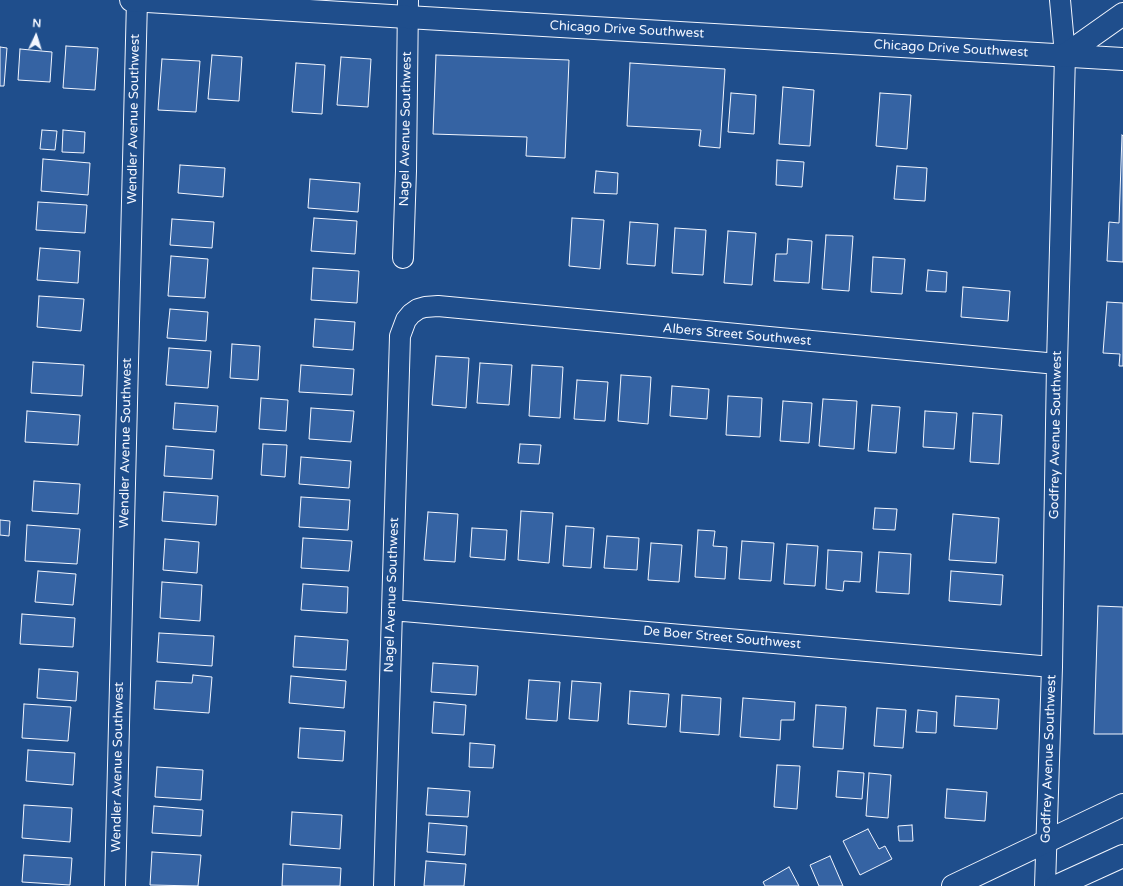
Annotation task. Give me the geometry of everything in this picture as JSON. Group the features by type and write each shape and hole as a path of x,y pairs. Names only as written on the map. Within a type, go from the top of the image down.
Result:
{"main road":[{"name":"Chicago Drive Southwest","path":"131,0 407,9 1123,59"},
{"path":"1066,55 1123,14"},
{"path":"953,886 1123,805"},
{"path":"1057,886 1123,856"}],"street":[{"name":"Wendler Avenue Southwest","path":"115,886 137,0"},
{"name":"Godfrey Avenue Southwest","path":"1045,886 1052,667 1057,364 1066,55 1060,0"},
{"name":"Nagel Avenue Southwest","path":"403,258 406,171 407,9"},
{"name":"Albers Street Southwest","path":"418,309 438,306 1057,364"},
{"name":"Nagel Avenue Southwest","path":"384,886 400,336 406,320 418,309"},
{"name":"De Boer Street Southwest","path":"392,610 1052,667"}],"building":[{"path":"66,46 98,48 95,90 63,88"},
{"path":"0,47 7,48 4,86 0,86"},
{"path":"20,49 52,52 50,82 18,80"},
{"path":"212,55 242,57 239,101 208,99"},
{"path":"436,55 569,60 565,158 526,156 527,137 433,134"},
{"path":"341,57 371,59 368,107 337,105"},
{"path":"162,59 200,61 196,112 158,110"},
{"path":"296,63 325,65 322,114 292,112"},
{"path":"630,63 725,69 720,148 699,146 701,130 627,126"},
{"path":"783,87 814,90 810,146 779,144"},
{"path":"731,93 756,95 754,134 728,132"},
{"path":"880,93 911,95 907,149 876,146"},
{"path":"42,130 57,131 55,150 40,149"},
{"path":"63,130 85,132 84,153 62,152"},
{"path":"1122,135 1123,262 1107,261 1109,222 1119,223"},
{"path":"43,159 90,163 88,195 41,191"},
{"path":"777,160 804,162 802,187 776,185"},
{"path":"180,165 225,168 223,197 178,193"},
{"path":"897,166 927,168 925,201 894,199"},
{"path":"596,171 618,173 617,194 594,193"},
{"path":"310,179 360,183 358,212 308,208"},
{"path":"38,202 87,205 85,233 36,230"},
{"path":"314,218 357,221 355,254 311,251"},
{"path":"572,218 604,220 600,269 569,266"},
{"path":"172,219 214,222 212,248 170,245"},
{"path":"630,222 658,224 655,266 627,264"},
{"path":"675,228 706,230 703,275 672,273"},
{"path":"728,231 756,233 752,285 724,283"},
{"path":"826,235 853,236 849,291 822,289"},
{"path":"788,239 812,241 809,283 774,281 776,254 787,254"},
{"path":"40,248 80,251 78,283 37,280"},
{"path":"171,256 208,259 205,298 168,296"},
{"path":"873,257 905,259 902,294 871,292"},
{"path":"313,268 359,271 357,303 311,300"},
{"path":"928,270 947,272 946,292 926,291"},
{"path":"963,287 1010,291 1008,321 961,317"},
{"path":"39,296 84,299 81,331 37,327"},
{"path":"1107,302 1123,303 1123,366 1119,366 1120,354 1103,353"},
{"path":"170,309 208,312 206,341 167,338"},
{"path":"315,319 355,322 353,350 313,347"},
{"path":"232,344 260,346 258,380 230,378"},
{"path":"169,348 211,351 208,388 166,385"},
{"path":"436,356 469,358 466,408 432,405"},
{"path":"33,362 84,365 82,396 31,393"},
{"path":"480,363 512,365 509,405 477,403"},
{"path":"301,365 354,369 352,395 299,392"},
{"path":"532,365 563,367 560,418 529,416"},
{"path":"621,375 651,377 648,424 618,421"},
{"path":"577,380 608,382 605,421 574,419"},
{"path":"672,386 709,389 707,419 670,416"},
{"path":"728,396 762,398 760,437 726,435"},
{"path":"261,398 288,400 286,431 259,429"},
{"path":"823,399 857,401 854,449 819,446"},
{"path":"783,401 812,403 809,443 780,441"},
{"path":"175,403 218,406 216,432 173,429"},
{"path":"872,405 900,407 896,453 868,451"},
{"path":"311,408 354,411 351,442 309,439"},
{"path":"27,411 80,415 78,445 25,442"},
{"path":"925,411 957,413 954,449 923,447"},
{"path":"973,413 1002,415 999,464 970,462"},
{"path":"263,444 287,445 285,477 261,475"},
{"path":"520,444 541,445 539,464 518,463"},
{"path":"166,446 214,450 212,479 164,476"},
{"path":"301,457 351,461 349,488 299,484"},
{"path":"34,481 80,484 78,514 32,511"},
{"path":"164,492 218,496 216,525 162,521"},
{"path":"301,497 350,500 348,530 299,527"},
{"path":"875,508 897,509 895,530 873,529"},
{"path":"521,511 553,513 549,563 518,560"},
{"path":"428,512 458,514 455,562 424,560"},
{"path":"953,514 999,518 996,563 949,560"},
{"path":"0,520 10,521 9,536 0,535"},
{"path":"27,525 80,529 77,564 25,561"},
{"path":"566,526 594,528 591,568 563,566"},
{"path":"472,528 507,530 505,560 470,557"},
{"path":"698,530 715,531 713,546 727,547 725,579 695,577"},
{"path":"607,536 639,538 637,570 604,568"},
{"path":"303,538 352,541 349,571 301,568"},
{"path":"165,539 199,542 197,573 163,570"},
{"path":"742,541 774,543 771,581 739,579"},
{"path":"651,543 682,545 679,582 648,580"},
{"path":"787,544 818,546 815,586 784,584"},
{"path":"828,550 862,552 860,582 844,581 843,591 826,589"},
{"path":"879,552 911,554 909,594 876,592"},
{"path":"38,571 76,574 73,605 35,602"},
{"path":"951,571 1003,575 1001,605 949,601"},
{"path":"162,582 202,585 200,621 160,618"},
{"path":"303,584 348,587 347,613 301,610"},
{"path":"1098,606 1123,607 1123,734 1094,734"},
{"path":"22,614 75,618 73,647 20,644"},
{"path":"159,633 214,636 212,666 157,662"},
{"path":"295,636 348,640 346,670 293,667"},
{"path":"433,663 478,666 476,695 431,692"},
{"path":"39,669 78,672 76,701 37,698"},
{"path":"193,675 212,677 209,713 154,709 156,681 192,683"},
{"path":"291,676 346,681 344,708 289,703"},
{"path":"529,680 560,682 557,721 526,719"},
{"path":"572,681 601,683 598,721 569,719"},
{"path":"630,691 669,694 666,727 628,724"},
{"path":"682,695 721,698 719,735 680,732"},
{"path":"956,696 999,699 997,729 954,726"},
{"path":"743,698 795,702 794,720 781,720 780,740 740,737"},
{"path":"434,702 466,705 464,735 432,733"},
{"path":"24,704 71,707 68,741 22,738"},
{"path":"816,705 846,707 843,749 813,747"},
{"path":"877,708 906,710 903,748 874,746"},
{"path":"918,710 937,712 936,733 916,732"},
{"path":"300,728 345,731 343,761 298,758"},
{"path":"470,743 495,745 493,768 469,767"},
{"path":"28,750 75,753 73,785 26,781"},
{"path":"777,765 800,766 797,809 774,807"},
{"path":"157,767 203,770 201,800 155,797"},
{"path":"838,771 864,773 862,799 836,797"},
{"path":"869,773 891,775 888,818 866,816"},
{"path":"428,788 470,791 468,817 426,815"},
{"path":"947,789 987,792 985,821 945,818"},
{"path":"24,805 72,808 70,842 22,838"},
{"path":"154,806 203,810 201,836 152,833"},
{"path":"292,812 342,815 340,849 290,845"},
{"path":"429,823 467,826 465,855 427,852"},
{"path":"912,825 913,841 899,841 898,826"},
{"path":"868,829 879,849 885,846 892,859 860,875 843,841"},
{"path":"152,852 201,855 198,886 150,885"},
{"path":"24,855 72,858 70,885 22,882"},
{"path":"830,856 843,886 819,886 810,865"},
{"path":"426,861 466,864 464,886 424,886"},
{"path":"283,864 341,868 340,886 282,886"},
{"path":"789,867 799,886 765,886 763,882"}]}
